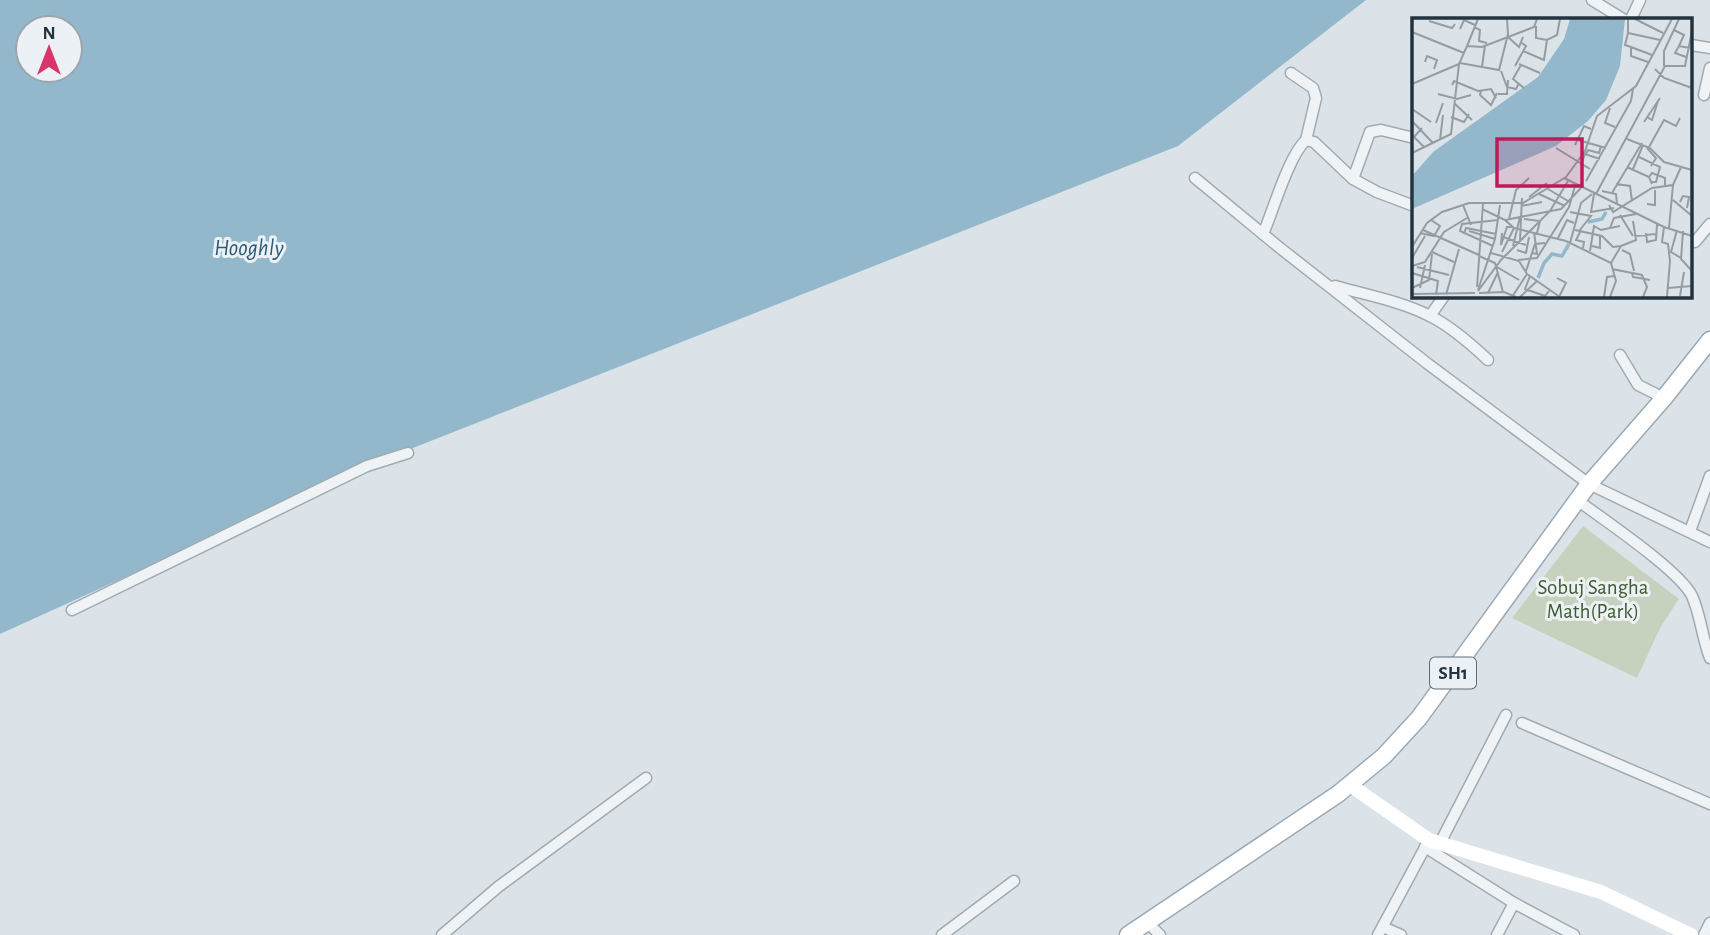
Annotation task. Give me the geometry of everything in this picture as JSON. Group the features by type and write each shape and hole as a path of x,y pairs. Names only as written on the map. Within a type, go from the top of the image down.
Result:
{"main road":[{"name":"SH1","path":"1128,935 1350,785 1384,756 1419,718 1577,499 1710,340"},
{"path":"1350,785 1431,843 1601,892 1691,935"}],"street":[{"path":"1592,0 1621,18"},
{"path":"1632,18 1640,0"},
{"path":"1692,45 1710,48"},
{"path":"1704,96 1710,68"},
{"path":"1263,234 1288,172 1306,139 1317,99 1313,89 1291,73"},
{"path":"1353,179 1370,132 1381,130 1412,136"},
{"path":"1306,139 1314,142 1353,179 1377,192 1412,205"},
{"path":"1195,178 1428,364 1589,484 1710,542"},
{"path":"1695,242 1710,224"},
{"path":"1327,284 1387,300 1430,316 1461,336 1488,360"},
{"path":"1430,316 1443,298"},
{"path":"1620,355 1638,385 1664,398"},
{"path":"72,610 367,466 408,453"},
{"path":"1690,531 1710,476"},
{"path":"1577,499 1687,588 1694,602 1709,657"},
{"path":"1401,935 1380,931 1506,715"},
{"path":"1522,723 1710,804"},
{"path":"442,935 498,887 646,778"},
{"path":"1431,843 1514,903 1574,935"},
{"path":"942,935 1014,881"},
{"path":"1497,935 1514,903"},
{"path":"1147,922 1160,935"},
{"path":"1704,935 1710,923"}],"green space":[{"name":"Sobuj Sangha Math(Park)","path":"1583,526 1679,599 1660,628 1637,678 1512,618"}],"water":[{"name":"Hooghly","path":"0,0 1366,0 1178,146 385,459 0,634"}]}
